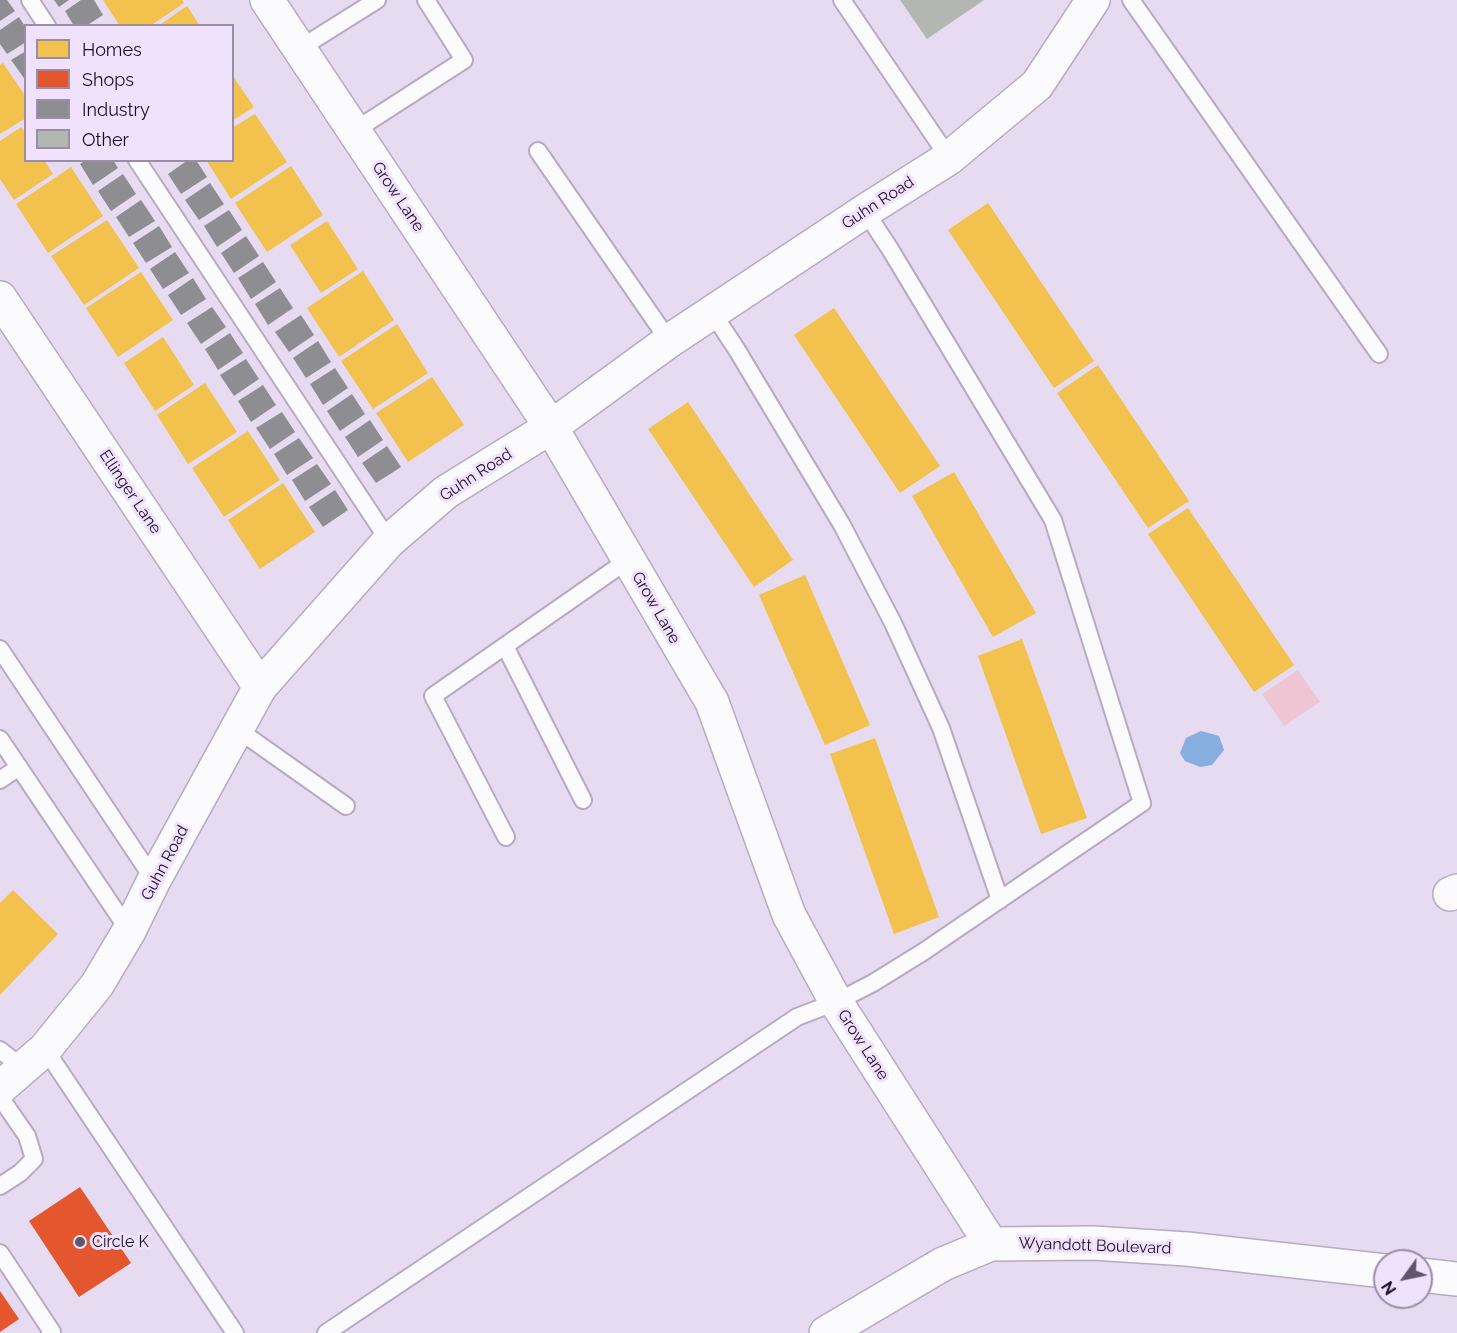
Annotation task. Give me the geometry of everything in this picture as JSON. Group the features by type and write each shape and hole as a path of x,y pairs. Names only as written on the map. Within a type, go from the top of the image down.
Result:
{"street":[{"name":"Grow Lane","path":"267,0 551,427 712,702 789,915 836,1002 991,1244"},
{"name":"Guhn Road","path":"17,1064 97,985 129,931 154,880 260,687 389,541 446,492 551,427 669,341 949,158 1037,85 1093,0"},
{"name":"Ellinger Lane","path":"0,297 260,687"},
{"name":"Wyandott Boulevard","path":"826,1333 943,1264 991,1244 1094,1243 1187,1249 1373,1270"},
{"path":"1433,1276 1457,1279"}],"lane":[{"path":"30,0 46,24"},
{"path":"299,48 377,0"},
{"path":"354,131 464,60 426,0"},
{"path":"842,0 949,158"},
{"path":"1131,0 1379,354"},
{"path":"538,151 669,341"},
{"path":"138,162 389,541"},
{"path":"326,1333 797,1017 836,1002 883,977 1142,803 1053,520 865,211"},
{"path":"712,312 842,525 893,623 941,728 1000,900"},
{"path":"506,837 433,696 628,560"},
{"path":"505,646 583,800"},
{"path":"0,649 154,880"},
{"path":"237,729 346,806"},
{"path":"0,739 129,931"},
{"path":"0,780 19,767"},
{"path":"17,1064 235,1333"},
{"path":"0,1097 27,1136 34,1159 20,1173 0,1186"},
{"path":"0,1253 52,1332 50,1333"}],"shaded area":[{"path":"1298,670 1320,702 1284,726 1262,694"}],"water":[{"path":"1201,731 1219,736 1224,750 1212,765 1200,767 1185,761 1180,753 1186,738"}],"building: Homes":[{"path":"103,0 182,0 184,3 153,24 119,24"},
{"path":"187,6 199,24 161,24"},
{"path":"3,63 24,94 24,119 0,134 0,65"},
{"path":"234,78 254,107 234,120"},
{"path":"255,114 287,162 231,199 207,162 234,162 234,127"},
{"path":"21,127 24,131 24,162 45,162 53,174 14,200 0,179 0,141"},
{"path":"291,166 323,215 267,252 235,203"},
{"path":"71,167 103,216 48,253 16,204"},
{"path":"988,203 1094,361 1054,388 948,230"},
{"path":"107,220 139,268 84,305 51,256"},
{"path":"327,221 358,269 321,293 290,245"},
{"path":"363,271 394,320 339,357 307,308"},
{"path":"141,272 173,320 118,357 86,308"},
{"path":"834,308 940,466 900,493 794,335"},
{"path":"397,324 428,373 373,409 341,361"},
{"path":"163,337 194,385 155,411 124,363"},
{"path":"1098,365 1189,501 1148,528 1057,393"},
{"path":"432,377 464,425 408,462 376,413"},
{"path":"205,383 237,432 188,464 157,415"},
{"path":"688,402 793,560 754,587 648,429"},
{"path":"248,431 280,480 224,517 192,468"},
{"path":"954,472 1036,613 993,637 912,496"},
{"path":"283,483 315,532 260,569 228,520"},
{"path":"1188,508 1294,665 1254,692 1148,534"},
{"path":"805,575 870,725 825,745 759,595"},
{"path":"1022,639 1087,818 1041,834 978,656"},
{"path":"875,738 939,917 894,934 830,754"},
{"path":"13,890 58,934 0,995 0,903"}],"building: Shops":[{"name":"Circle K","path":"80,1187 131,1263 79,1297 29,1221"},
{"path":"0,1291 19,1319 0,1332"}],"building: Industry":[{"path":"0,0 7,0 15,11 0,21"},
{"path":"54,0 69,0 59,7"},
{"path":"81,0 94,0 103,15 89,24 73,24 65,11"},
{"path":"19,17 24,25 24,43 7,54 0,44 0,30"},
{"path":"24,52 24,78 11,60"},
{"path":"83,162 114,162 118,168 93,185 80,164"},
{"path":"185,162 197,162 207,177 181,194 168,174"},
{"path":"123,174 136,194 111,211 98,191"},
{"path":"210,183 224,204 199,220 185,200"},
{"path":"141,200 155,221 129,237 116,217"},
{"path":"229,210 242,230 217,247 204,226"},
{"path":"159,226 172,247 146,263 133,243"},
{"path":"246,236 259,256 234,273 221,253"},
{"path":"175,252 189,273 163,289 150,269"},
{"path":"263,262 276,282 251,299 238,278"},
{"path":"193,278 206,299 181,315 168,295"},
{"path":"280,288 293,308 268,325 255,304"},
{"path":"212,307 226,327 201,344 187,323"},
{"path":"301,315 314,335 289,352 275,332"},
{"path":"230,333 243,353 218,370 205,349"},
{"path":"318,341 331,362 306,378 293,358"},
{"path":"246,359 259,379 234,396 220,375"},
{"path":"335,368 348,388 323,405 310,384"},
{"path":"263,385 276,405 251,422 238,401"},
{"path":"352,394 365,414 340,431 327,411"},
{"path":"282,412 295,432 270,449 256,428"},
{"path":"370,420 383,440 358,457 345,437"},
{"path":"299,438 313,458 287,475 274,454"},
{"path":"387,446 401,467 376,483 362,463"},
{"path":"317,464 331,484 305,501 292,480"},
{"path":"335,490 348,510 323,527 309,507"}],"building: Other":[{"path":"900,0 984,0 927,39"}],"place":[{"name":"Circle K","path":"80,1242"}]}
